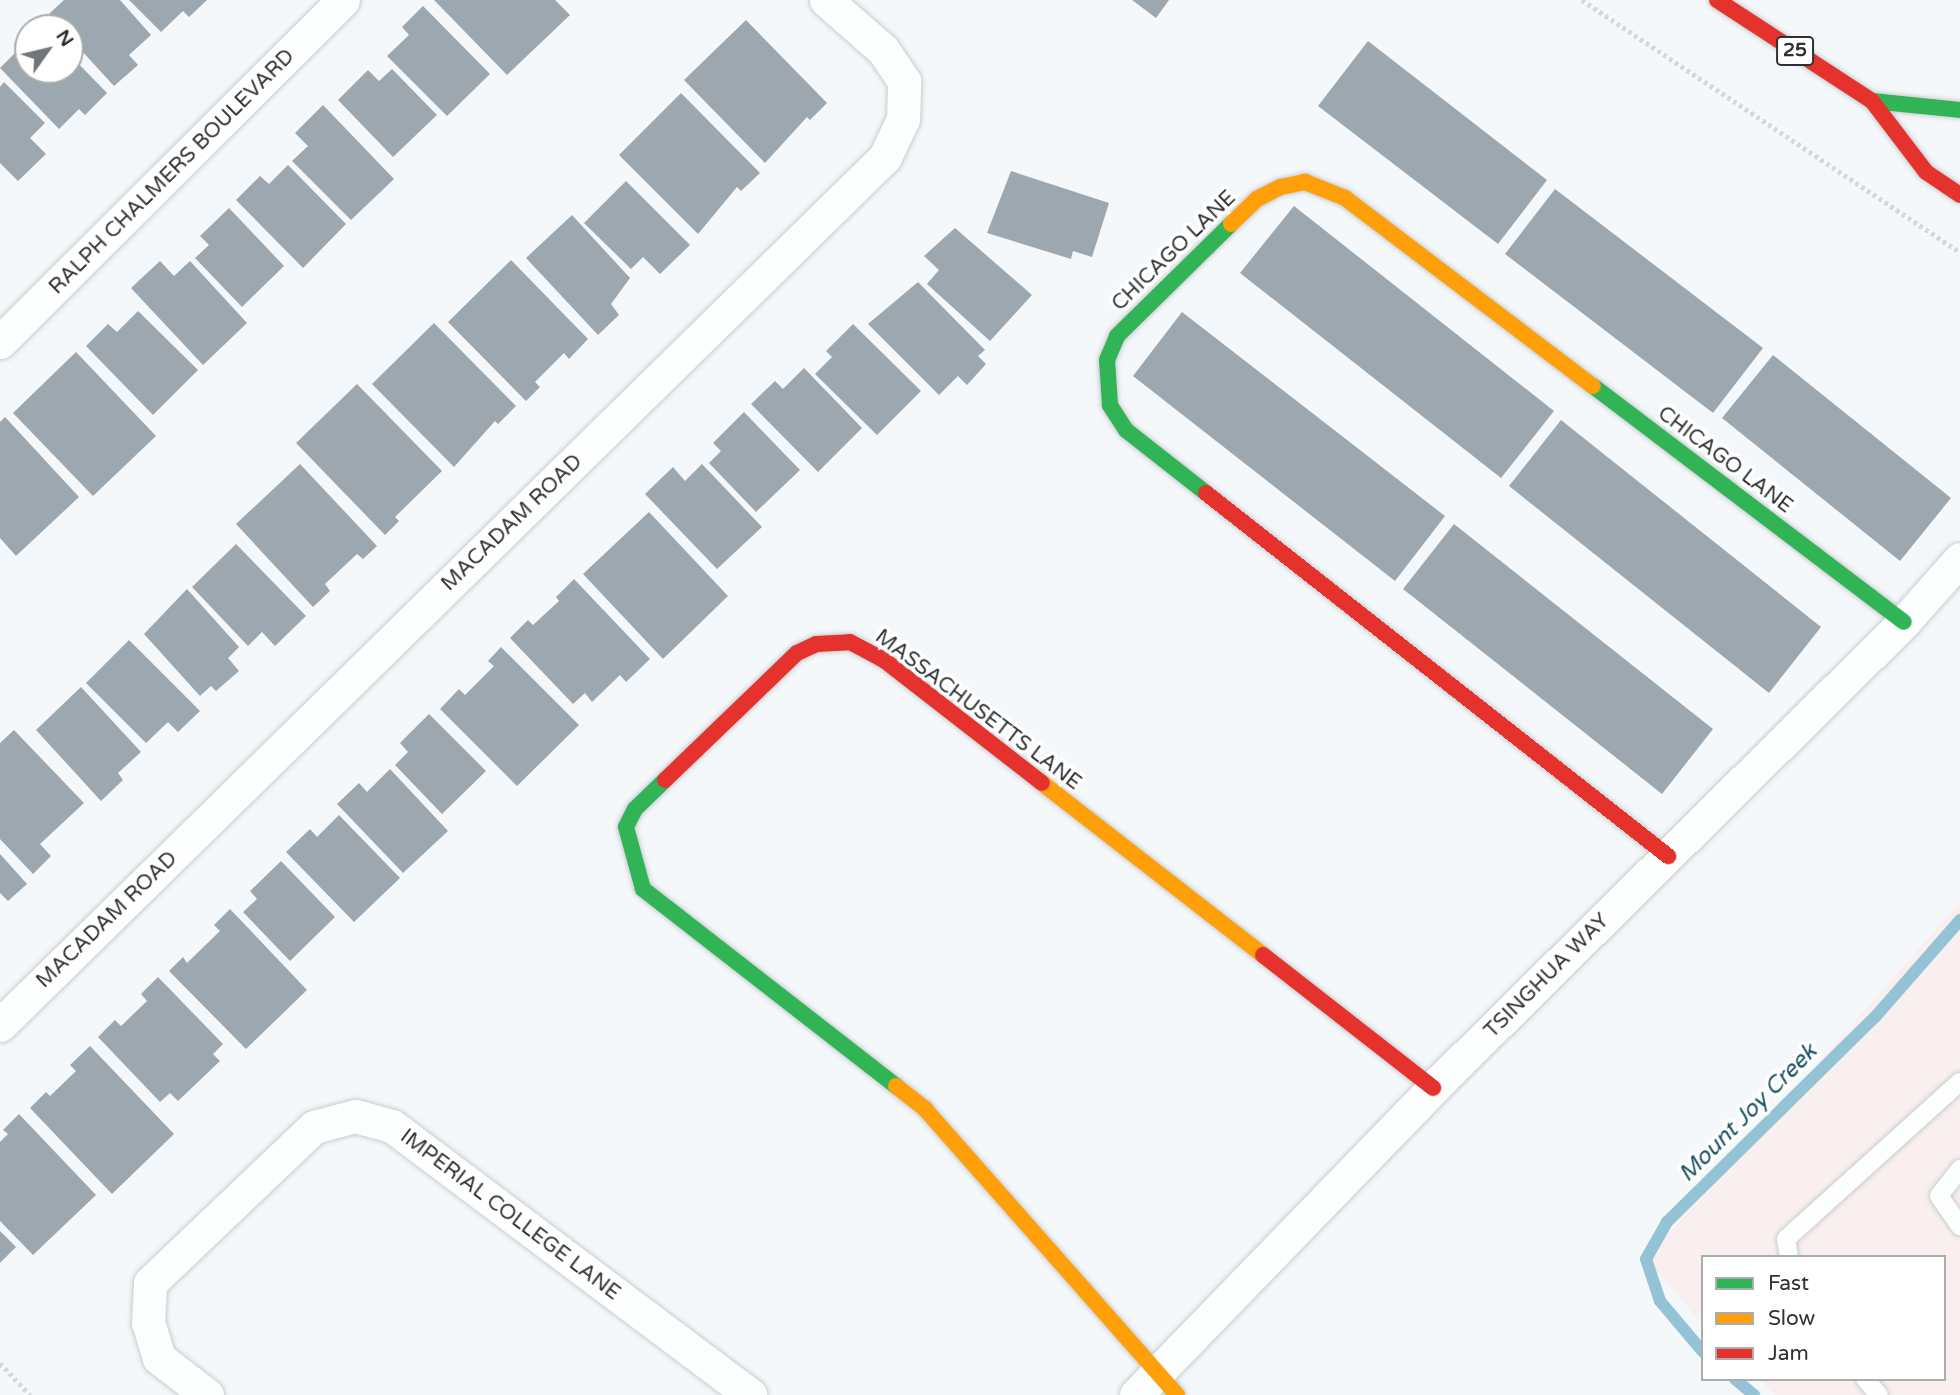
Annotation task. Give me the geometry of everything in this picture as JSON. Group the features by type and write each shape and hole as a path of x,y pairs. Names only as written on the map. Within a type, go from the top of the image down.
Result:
{"street":[{"name":"RALPH CHALMERS BOULEVARD","path":"0,342 344,0"},
{"name":"MACADAM ROAD","path":"0,1025 885,157 903,119 904,81 883,50 826,0"},
{"name":"25","path":"1717,0 1872,101 1926,172 1960,195"},
{"name":"25","path":"1872,101 1960,110"},
{"name":"CHICAGO LANE","path":"1668,856 1126,430 1110,405 1107,360 1117,336 1154,298 1257,199 1281,187 1305,182 1345,198 1904,622"},
{"name":"TSINGHUA WAY","path":"1157,1388 1433,1088 1904,622 1960,559"},
{"name":"MASSACHUSETTS LANE","path":"1157,1388 925,1109 643,889 628,847 626,827 635,809 797,653 816,643 850,642 884,660 1433,1088"},
{"name":"IMPERIAL COLLEGE LANE","path":"207,1395 159,1358 148,1323 150,1283 314,1127 355,1116 392,1126 750,1395"}],"lane":[{"path":"1789,1255 1786,1239 1960,1082"},
{"path":"1960,1169 1939,1196 1960,1226"},
{"path":"1867,1381 1880,1395"}],"path":[{"path":"1582,0 1960,252"},
{"path":"0,1363 30,1395"}],"shaded area":[{"path":"1960,902 1960,1395 1775,1395 1761,1381 1946,1381 1946,1255 1701,1255 1701,1323 1646,1259"}],"building":[{"path":"64,0 120,0 151,35 129,55 138,65 114,86 84,53 84,14 49,14"},
{"path":"129,0 207,0 189,17 183,11 161,32"},
{"path":"434,0 555,0 570,15 507,75"},
{"path":"1132,0 1169,0 1156,18"},
{"path":"423,6 490,74 447,116 387,56 409,35 402,27"},
{"path":"746,20 827,103 810,120 807,117 765,163 684,80"},
{"path":"1368,41 1547,180 1498,244 1318,106"},
{"path":"14,54 14,82 0,68"},
{"path":"84,69 107,93 85,115 79,109 59,129 15,84 84,84"},
{"path":"392,69 437,115 393,157 338,100 368,70 379,81"},
{"path":"4,82 45,123 30,138 46,154 18,181 0,163 0,87"},
{"path":"681,93 760,173 741,191 737,187 698,234 619,155"},
{"path":"323,105 394,179 351,220 292,161 308,146 295,133"},
{"path":"288,165 346,224 303,268 236,200 260,176 269,184"},
{"path":"1011,171 1109,203 1092,257 1073,251 1071,259 987,233"},
{"path":"626,181 690,245 660,274 643,257 631,269 584,223"},
{"path":"1555,189 1763,348 1713,413 1505,254"},
{"path":"1294,206 1554,411 1501,478 1240,273"},
{"path":"229,208 284,266 242,307 195,258 209,245 200,236"},
{"path":"572,215 630,278 611,304 619,315 598,335 526,258"},
{"path":"955,228 1032,295 990,341 927,284 939,270 924,256"},
{"path":"511,260 588,339 569,359 564,353 535,382 540,387 526,401 448,322"},
{"path":"160,261 174,276 190,261 247,323 203,365 131,288"},
{"path":"918,282 985,350 978,356 986,364 967,385 958,376 939,395 868,324"},
{"path":"138,311 198,370 153,415 86,346 108,324 117,332"},
{"path":"1182,312 1445,516 1395,581 1133,376"},
{"path":"434,323 516,406 498,424 495,421 454,467 372,384"},
{"path":"853,324 921,391 877,435 815,374 832,357 826,351"},
{"path":"76,352 156,436 93,496 13,413"},
{"path":"1773,355 1951,498 1900,561 1722,418"},
{"path":"804,368 862,428 818,472 751,404 775,381 783,389"},
{"path":"357,384 442,471 395,517 399,521 385,535 296,443"},
{"path":"744,412 800,470 756,512 709,463 721,451 713,443"},
{"path":"5,417 79,497 16,556 0,538 0,422"},
{"path":"1561,420 1821,627 1769,693 1509,486"},
{"path":"300,464 377,546 363,559 357,554 325,584 330,591 313,607 236,524"},
{"path":"702,464 762,527 717,569 645,494 673,467 685,481"},
{"path":"649,512 728,596 663,659 583,574"},
{"path":"1454,524 1713,729 1662,794 1403,589"},
{"path":"236,544 306,616 275,646 262,632 248,646 192,587"},
{"path":"574,579 650,659 626,682 620,675 592,702 585,693 573,704 510,638 528,620 533,625 559,601 556,597"},
{"path":"187,589 239,647 228,658 239,671 216,691 211,686 200,696 144,634"},
{"path":"129,640 200,711 178,732 168,722 146,743 86,683"},
{"path":"501,647 579,725 517,786 440,709 459,689 465,695 494,666 488,661"},
{"path":"81,687 141,752 118,773 123,780 101,801 36,730"},
{"path":"429,714 486,771 442,814 395,765 408,752 400,743"},
{"path":"14,730 84,803 40,844 51,856 33,874 0,839 0,743"},
{"path":"390,769 448,831 403,873 337,804 359,783 367,792"},
{"path":"339,815 400,878 354,922 286,852 310,829 317,837"},
{"path":"0,854 27,884 8,901 0,893"},
{"path":"281,861 335,917 290,961 243,912 257,899 250,891"},
{"path":"230,909 307,990 246,1049 169,971 183,957 187,963 220,931 214,925"},
{"path":"158,977 223,1044 213,1054 220,1061 178,1101 170,1093 160,1102 98,1037 115,1020 121,1026 147,1001 141,994"},
{"path":"90,1046 174,1134 112,1194 30,1108 46,1092 50,1096 76,1071 70,1065"},
{"path":"19,1114 96,1195 33,1255 0,1221 0,1142 8,1134 3,1130"},
{"path":"0,1231 16,1247 0,1263"}],"waterway":[{"name":"Mount Joy Creek","path":"1701,1350 1660,1301 1646,1259 1667,1222 1876,1016 1960,920"},
{"name":"Mount Joy Creek","path":"1737,1381 1754,1395"}],"traffic: fast":[{"path":"1872,101 1960,110"},
{"path":"1206,493 1126,430 1110,405 1107,360 1117,336 1231,224"},
{"path":"1593,386 1904,622"},
{"path":"665,780 635,809 626,827 643,889 896,1086"}],"traffic: slow":[{"path":"1231,224 1257,199 1281,187 1305,182 1345,198 1593,386"},
{"path":"1042,783 1263,955"},
{"path":"896,1086 925,1109 1177,1395"}],"traffic: jam":[{"path":"1717,0 1872,101 1926,172 1960,195"},
{"path":"1206,493 1668,856"},
{"path":"665,780 797,653 816,644 850,642 884,660 1042,783"},
{"path":"1263,955 1433,1088"}]}
